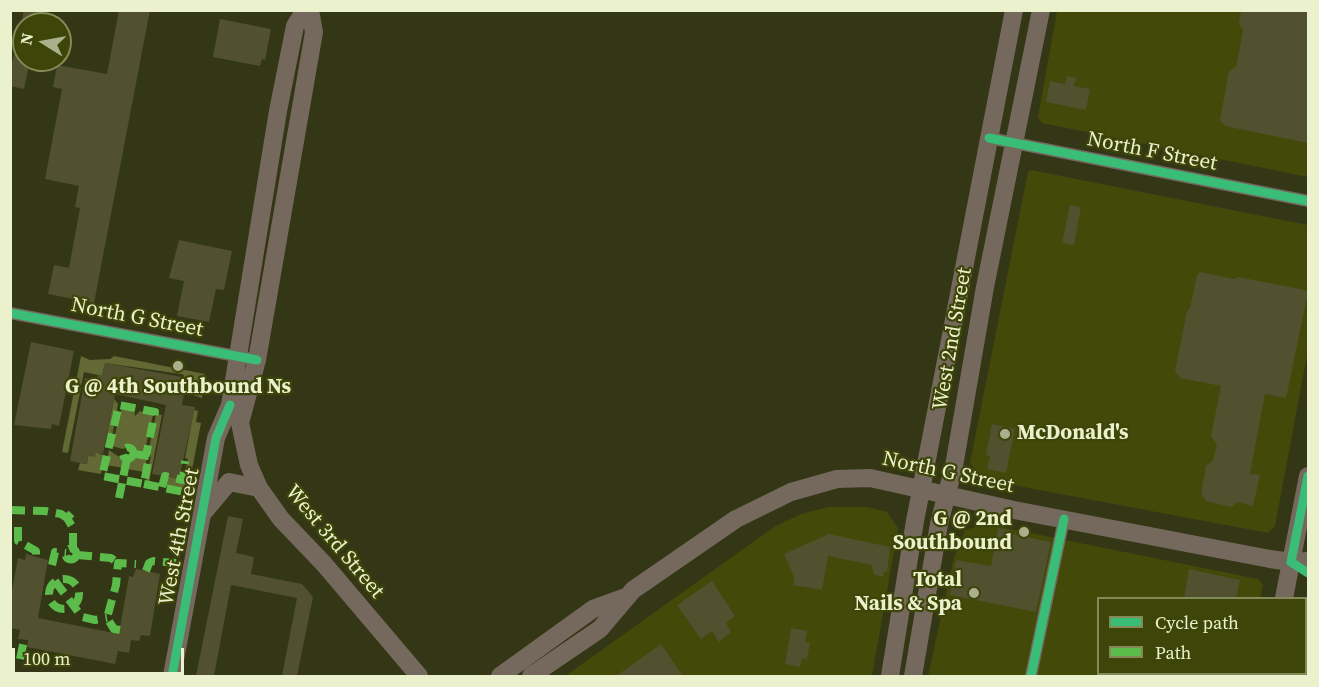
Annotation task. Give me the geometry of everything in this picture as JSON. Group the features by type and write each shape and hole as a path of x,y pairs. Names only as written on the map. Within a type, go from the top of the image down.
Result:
{"main road":[{"path":"230,405 278,111 295,26 305,10"},
{"path":"257,360 314,32 310,10"},
{"name":"West 2nd Street","path":"890,676 922,491 1014,10"},
{"name":"West 2nd Street","path":"913,676 1013,142 1041,10"},
{"name":"West 3rd Street","path":"240,423 257,360"},
{"name":"West 3rd Street","path":"230,405 240,423 249,465 259,488 280,519 324,564 419,676"},
{"name":"West 4th Street","path":"172,676 216,438 230,405"},
{"path":"1284,597 1300,561 1308,476"},
{"name":"North G Street","path":"500,676 593,609 623,598 736,519 768,501 808,485 837,479 870,478 945,496 1064,519 1300,561"},
{"path":"202,514 229,482 259,488"},
{"path":"1300,561 1308,573"},
{"name":"North G Street","path":"531,676 600,629 623,598"}],"street":[{"name":"North F Street","path":"989,138 1308,201"},
{"name":"North G Street","path":"10,313 257,360"},
{"path":"1031,676 1064,519"}],"shaded area":[{"path":"1057,11 1308,11 1308,177 1042,123 1038,117"},
{"path":"1031,170 1308,225 1308,350 1275,526 1268,533 981,479 970,463 1028,172"},
{"path":"81,356 90,360 110,359 114,356 205,374 202,398 184,392 185,389 181,388 184,375 105,363 102,376 84,372 68,453 62,452"},
{"path":"114,399 118,404 110,447 105,446"},
{"path":"122,407 134,410 135,416 140,411 153,415 144,454 135,452 130,446 123,449 112,446"},
{"path":"194,410 198,411 196,422 201,423 188,490 165,486 166,476 184,479 188,459 185,458"},
{"path":"156,414 162,415 149,483 146,482 151,455 148,454"},
{"path":"109,450 125,461 124,468 106,465"},
{"path":"96,452 105,456 101,474 78,470 80,463 87,464 88,456"},
{"path":"147,458 144,472 127,469 128,461"},
{"path":"828,507 867,507 887,512 898,528 872,676 565,676 774,527 801,514"},
{"path":"986,524 1258,579 1263,585 1260,597 1097,597 1097,675 1246,676 928,676 953,561 965,530"},
{"path":"1308,600 1308,676 1294,676 1307,675"}],"building":[{"path":"24,10 40,10 40,12 24,12"},
{"path":"119,10 150,10 94,303 48,294 54,265 69,268 80,208 75,207 79,186 45,179 62,89 53,87 56,72 72,72 72,68 107,74"},
{"path":"1241,10 1308,10 1308,143 1225,126 1220,120 1229,71 1236,67 1243,31 1239,23"},
{"path":"220,19 271,29 265,60 262,59 260,66 213,57"},
{"path":"12,62 12,72 28,72 24,89 10,86"},
{"path":"1067,76 1076,78 1074,86 1090,89 1086,110 1046,102 1050,81 1065,84"},
{"path":"1070,205 1081,207 1074,245 1062,243"},
{"path":"179,240 232,251 224,290 216,289 209,322 177,316 184,281 169,278"},
{"path":"1200,272 1305,290 1308,293 1286,398 1265,394 1250,474 1260,475 1253,506 1238,502 1231,507 1206,501 1201,493 1206,466 1213,460 1217,445 1211,436 1221,386 1180,378 1175,371 1187,311 1190,308 1197,275"},
{"path":"31,342 74,351 59,426 52,424 51,429 14,425"},
{"path":"105,363 182,377 180,388 185,389 182,405 195,407 179,479 152,474 166,405 115,394 103,454 96,452 95,457 88,456 87,464 70,461 85,378 97,380 98,375 102,376"},
{"path":"992,424 1015,429 1006,473 987,469 990,456 986,455"},
{"path":"228,516 243,519 236,553 254,557 251,574 302,584 313,597 297,676 282,676 297,598 231,585 214,676 196,676"},
{"path":"998,528 1012,531 1012,534 1051,542 1036,612 950,595 956,560 991,566"},
{"path":"829,534 890,547 887,572 884,572 883,577 874,575 871,565 828,556 822,590 793,585 794,577 784,554"},
{"path":"26,554 48,560 38,618 119,634 129,576 133,577 136,569 160,574 150,636 141,635 139,641 131,640 129,653 118,651 115,664 27,647 28,640 18,639 20,630 10,628 10,601 18,558 25,560"},
{"path":"1189,569 1240,580 1236,597 1184,597"},
{"path":"712,581 735,616 726,623 731,632 719,642 712,631 701,639 677,605"},
{"path":"791,628 807,631 805,642 810,642 807,659 802,658 800,667 785,664"},
{"path":"661,644 683,676 616,676"}],"marked path":[{"path":"134,454 149,456 144,484 102,476 119,405 155,412 146,456"},
{"path":"128,447 134,453 128,459 122,453 128,447"},
{"path":"119,498 127,458"},
{"path":"162,487 165,476 183,480 185,461"},
{"path":"144,484 189,493"},
{"path":"10,510 45,511 61,514 67,518"},
{"path":"73,548 73,528 67,518 74,511"},
{"path":"18,527 18,541 36,551 36,555"},
{"path":"71,548 77,554 71,560 65,554 71,548"},
{"path":"52,565 55,552 66,553"},
{"path":"77,555 111,558 118,563"},
{"path":"146,571 149,563 153,561 176,563"},
{"path":"120,630 114,629 107,618 116,585 118,563 136,564"},
{"path":"64,579 75,583 79,594 75,605 64,609 53,605 49,594 53,583 64,579"},
{"path":"55,581 82,617 95,620 107,618"},
{"path":"20,659 24,640"}],"cycle path":[{"path":"989,138 1308,201"},
{"path":"10,313 257,360"},
{"path":"172,676 216,438 230,405"},
{"path":"1308,476 1291,562 1308,573"},
{"path":"1031,676 1064,519"}],"place":[{"name":"G @ 4th Southbound Ns","path":"178,366"},
{"name":"McDonald's","path":"1005,434"},
{"name":"G @ 2nd Southbound","path":"1024,532"},
{"name":"Total Nails & Spa","path":"974,593"}]}
